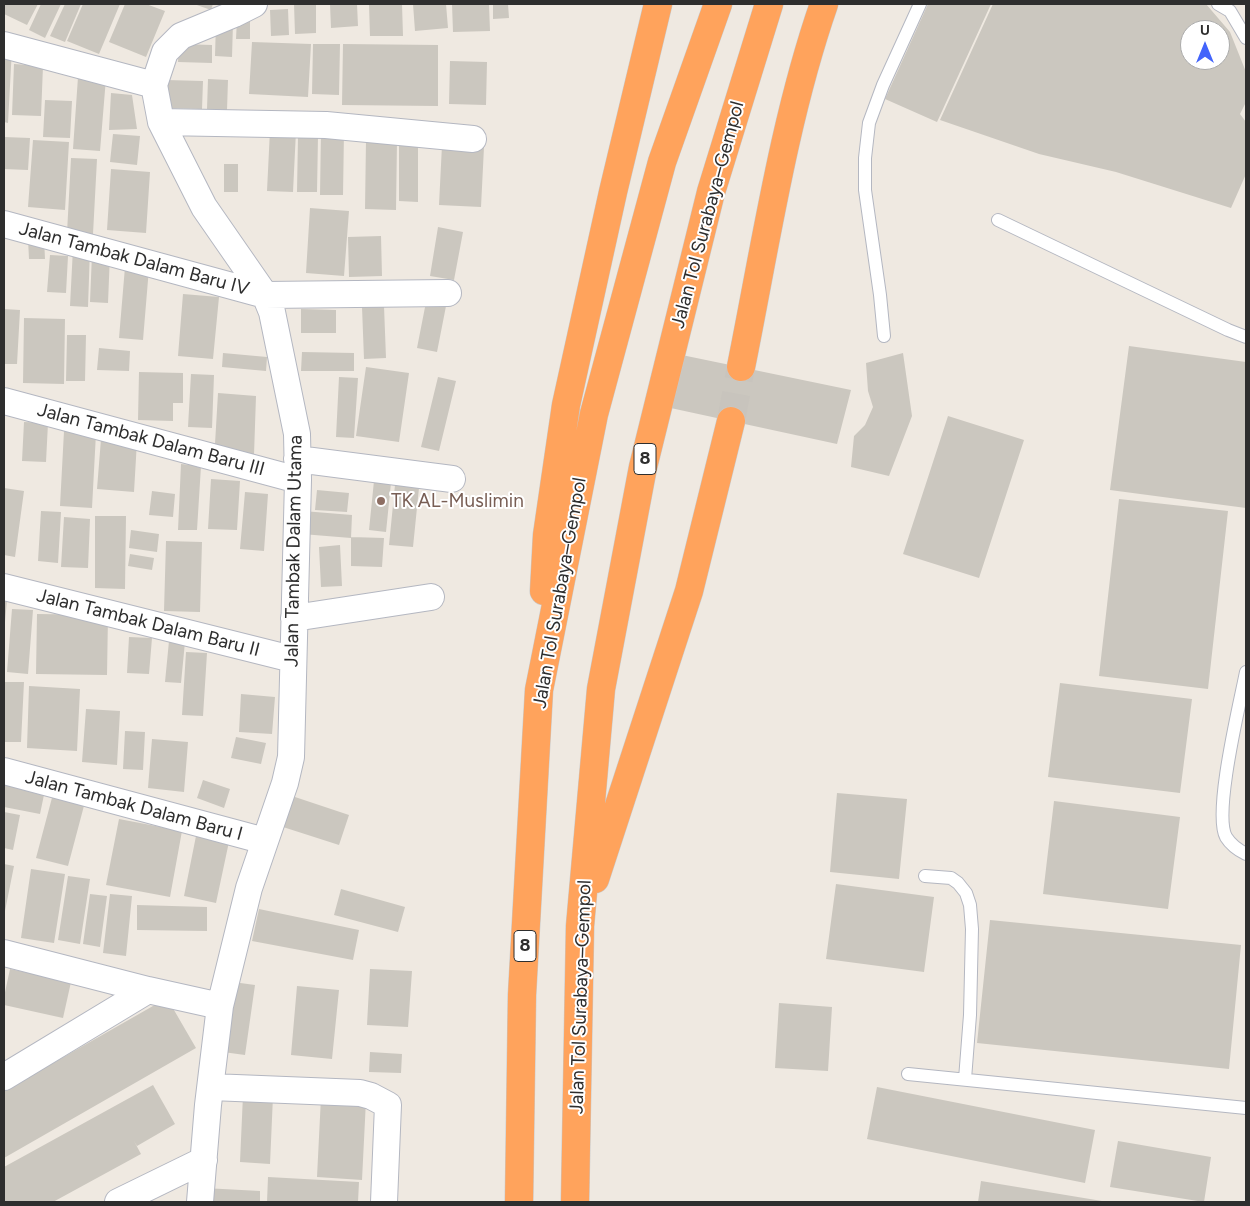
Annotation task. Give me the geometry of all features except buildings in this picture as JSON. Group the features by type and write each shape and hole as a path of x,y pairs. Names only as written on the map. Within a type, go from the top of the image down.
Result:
{"highway":[{"path":"539,690 547,535 566,404 613,192 658,4"},
{"name":"Jalan Tol Surabaya–Gempol","path":"519,1202 522,995 539,690 594,414 662,162 718,4"},
{"name":"Jalan Tol Surabaya–Gempol","path":"575,1202 580,926 601,689 643,467 711,192 769,4"},
{"path":"742,367 785,149 813,36 824,4"},
{"path":"580,926 688,591 731,421"}],"street":[{"name":"Jalan Tambak Dalam Utama","path":"200,1202 220,1006 249,888 289,769 292,722 298,470 297,434 272,312 265,294 204,207 161,122 154,85 165,52 181,36 254,4"},
{"path":"4,45 154,85"},
{"path":"161,122 326,125 473,139"},
{"name":"Jalan Tambak Dalam Baru IV","path":"4,224 265,294 448,293"},
{"name":"Jalan Tambak Dalam Baru III","path":"4,401 298,470 452,479"},
{"name":"Jalan Tambak Dalam Baru II","path":"4,586 292,659"},
{"path":"294,618 431,597"},
{"name":"Jalan Tambak Dalam Baru I","path":"4,771 265,841"},
{"path":"4,953 148,990 220,1006"},
{"path":"4,1076 148,990"},
{"path":"211,1087 360,1092 388,1105 384,1202"},
{"path":"118,1202 204,1160"}],"lane":[{"path":"884,336 865,190 865,158 869,123 883,86 920,4"},
{"path":"1218,4 1230,11 1246,38"},
{"path":"998,220 1246,337"},
{"path":"1246,672 1222,799 1222,821 1226,837 1237,850 1246,854"},
{"path":"925,876 951,878 966,893 970,905 972,929 970,1015 965,1079"},
{"path":"908,1074 1246,1108"}],"tunnel":[{"path":"731,421 741,367"}],"place":[{"name":"TK AL-Muslimin","path":"381,501"}]}
